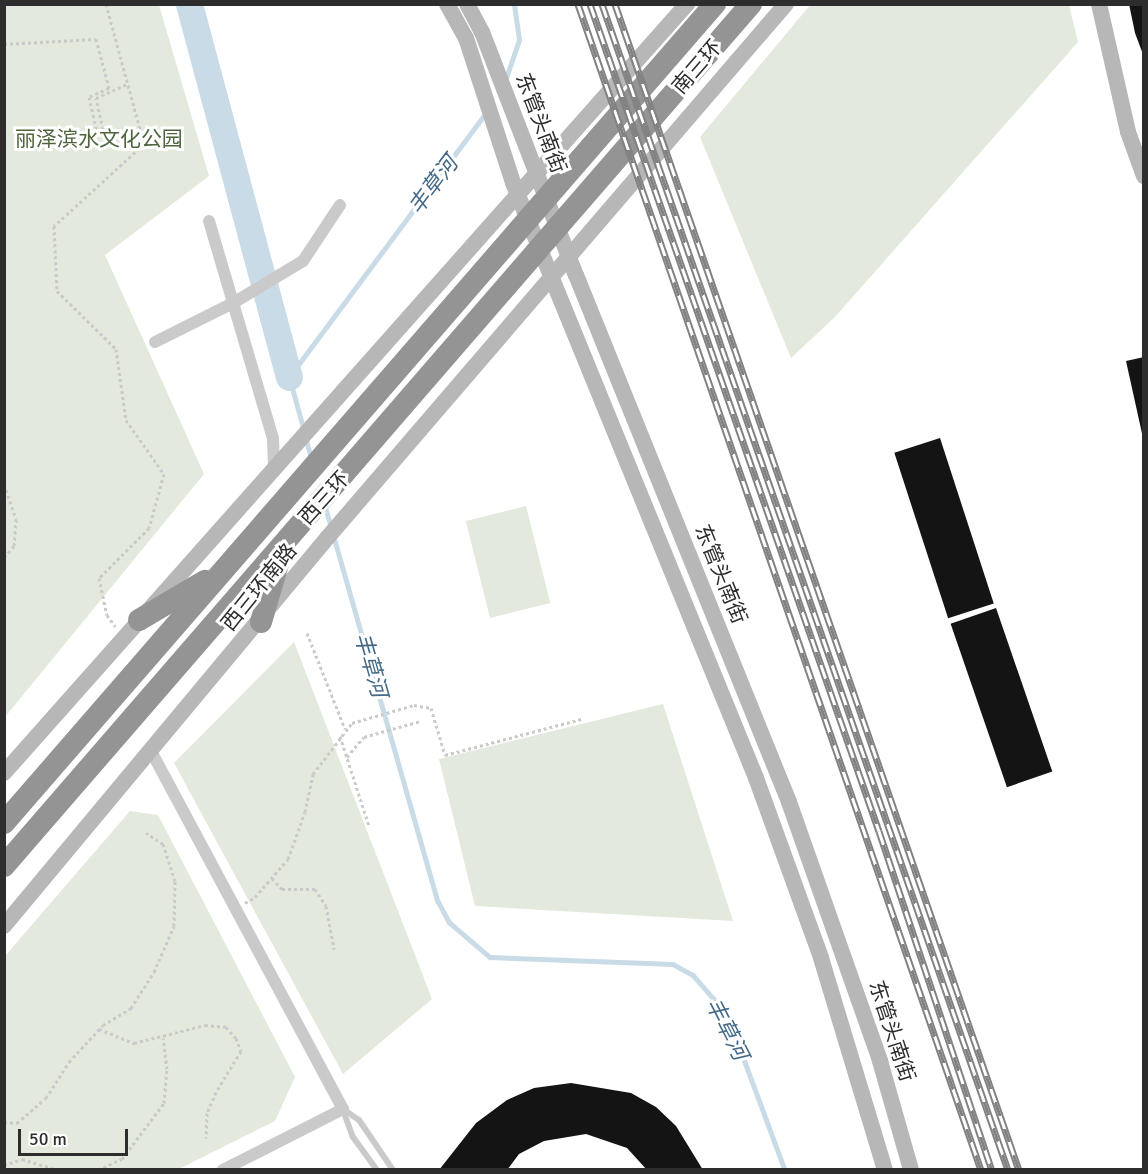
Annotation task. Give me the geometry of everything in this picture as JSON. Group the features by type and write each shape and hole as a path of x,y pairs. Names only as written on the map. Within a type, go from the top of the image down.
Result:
{"highway":[{"name":"南三环","path":"634,100 715,4"},
{"name":"南三环","path":"644,129 751,4"},
{"name":"西三环","path":"4,823 634,100"},
{"name":"西三环","path":"4,866 644,129"},
{"path":"261,622 284,543"},
{"path":"139,620 224,570"}],"main road":[{"name":"东管头南街","path":"447,4 458,19 513,183 558,296 756,777 820,958 885,1170"},
{"name":"东管头南街","path":"467,4 496,70 576,275 789,802 880,1062 910,1170"},
{"path":"4,773 687,4"},
{"name":"西三环南路","path":"4,926 261,622 328,537 786,4"},
{"path":"1099,4 1128,132 1143,176"}],"street":[{"path":"155,342 233,303 303,261 340,205"},
{"path":"209,221 273,439 274,469"},
{"path":"151,751 343,1109 223,1170"}],"lane":[{"path":"343,1109 353,1137 377,1170"},
{"path":"343,1109 359,1120 393,1170"}],"path":[{"path":"106,4 144,144 54,226 57,291 116,349 126,420 164,474 149,528 99,578 107,615 124,638"},
{"path":"4,44 96,39 109,88 90,97 97,131 103,129 96,98 127,84"},
{"path":"4,484 16,519 14,546 4,557"},
{"path":"306,633 345,729"},
{"path":"235,908 255,897 288,859 313,774 345,729 352,723 414,705 432,708 445,756 581,719"},
{"path":"347,757 364,738 420,721"},
{"path":"340,736 369,826"},
{"path":"4,1122 17,1123 46,1098 69,1062 99,1029 131,1008 154,972 174,926 175,881 163,844 146,833"},
{"path":"272,878 282,889 315,890 326,906 334,949"},
{"path":"99,1029 134,1043 163,1038 192,1028 216,1025 226,1027 236,1038 241,1052 216,1092 207,1113 206,1138"},
{"path":"98,1170 122,1159 164,1103 167,1069 163,1038"},
{"path":"4,1165 22,1159 57,1170"}],"green space":[{"name":"丽泽滨水文化公园","path":"5,4 159,5 209,176 105,255 204,474 5,717"},
{"path":"811,4 1069,5 1078,42 834,318 791,358 700,137"},
{"path":"526,506 550,603 490,618 466,521"},
{"path":"294,642 432,999 343,1074 174,763"},
{"path":"663,704 733,921 475,906 439,759"},
{"path":"130,811 158,815 295,1077 275,1121 179,1169 5,1169 5,956"}],"building":[{"path":"1129,4 1144,4 1144,57 1135,33"},
{"path":"1144,357 1144,438 1143,438 1126,361"},
{"path":"940,438 994,603 948,618 894,453"},
{"path":"996,608 1052,772 1007,787 951,624"},
{"path":"571,1083 631,1093 656,1107 676,1126 703,1170 647,1170 627,1148 586,1134 544,1141 519,1154 507,1170 439,1170 476,1123 507,1100 534,1088"}],"waterway":[{"path":"189,4 289,377"},
{"name":"丰草河","path":"505,81 519,40 514,4"},
{"name":"丰草河","path":"303,428 289,377 485,114"},
{"name":"丰草河","path":"306,439 311,457"},
{"name":"丰草河","path":"325,506 331,526"},
{"name":"丰草河","path":"334,537 438,901 449,922 490,957 673,964 693,975 715,1000 738,1043 785,1170"}],"railway":[{"path":"578,4 981,1170"},
{"path":"590,4 879,831 992,1170"},
{"path":"602,4 1008,1170"},
{"path":"615,4 1019,1170"}]}
